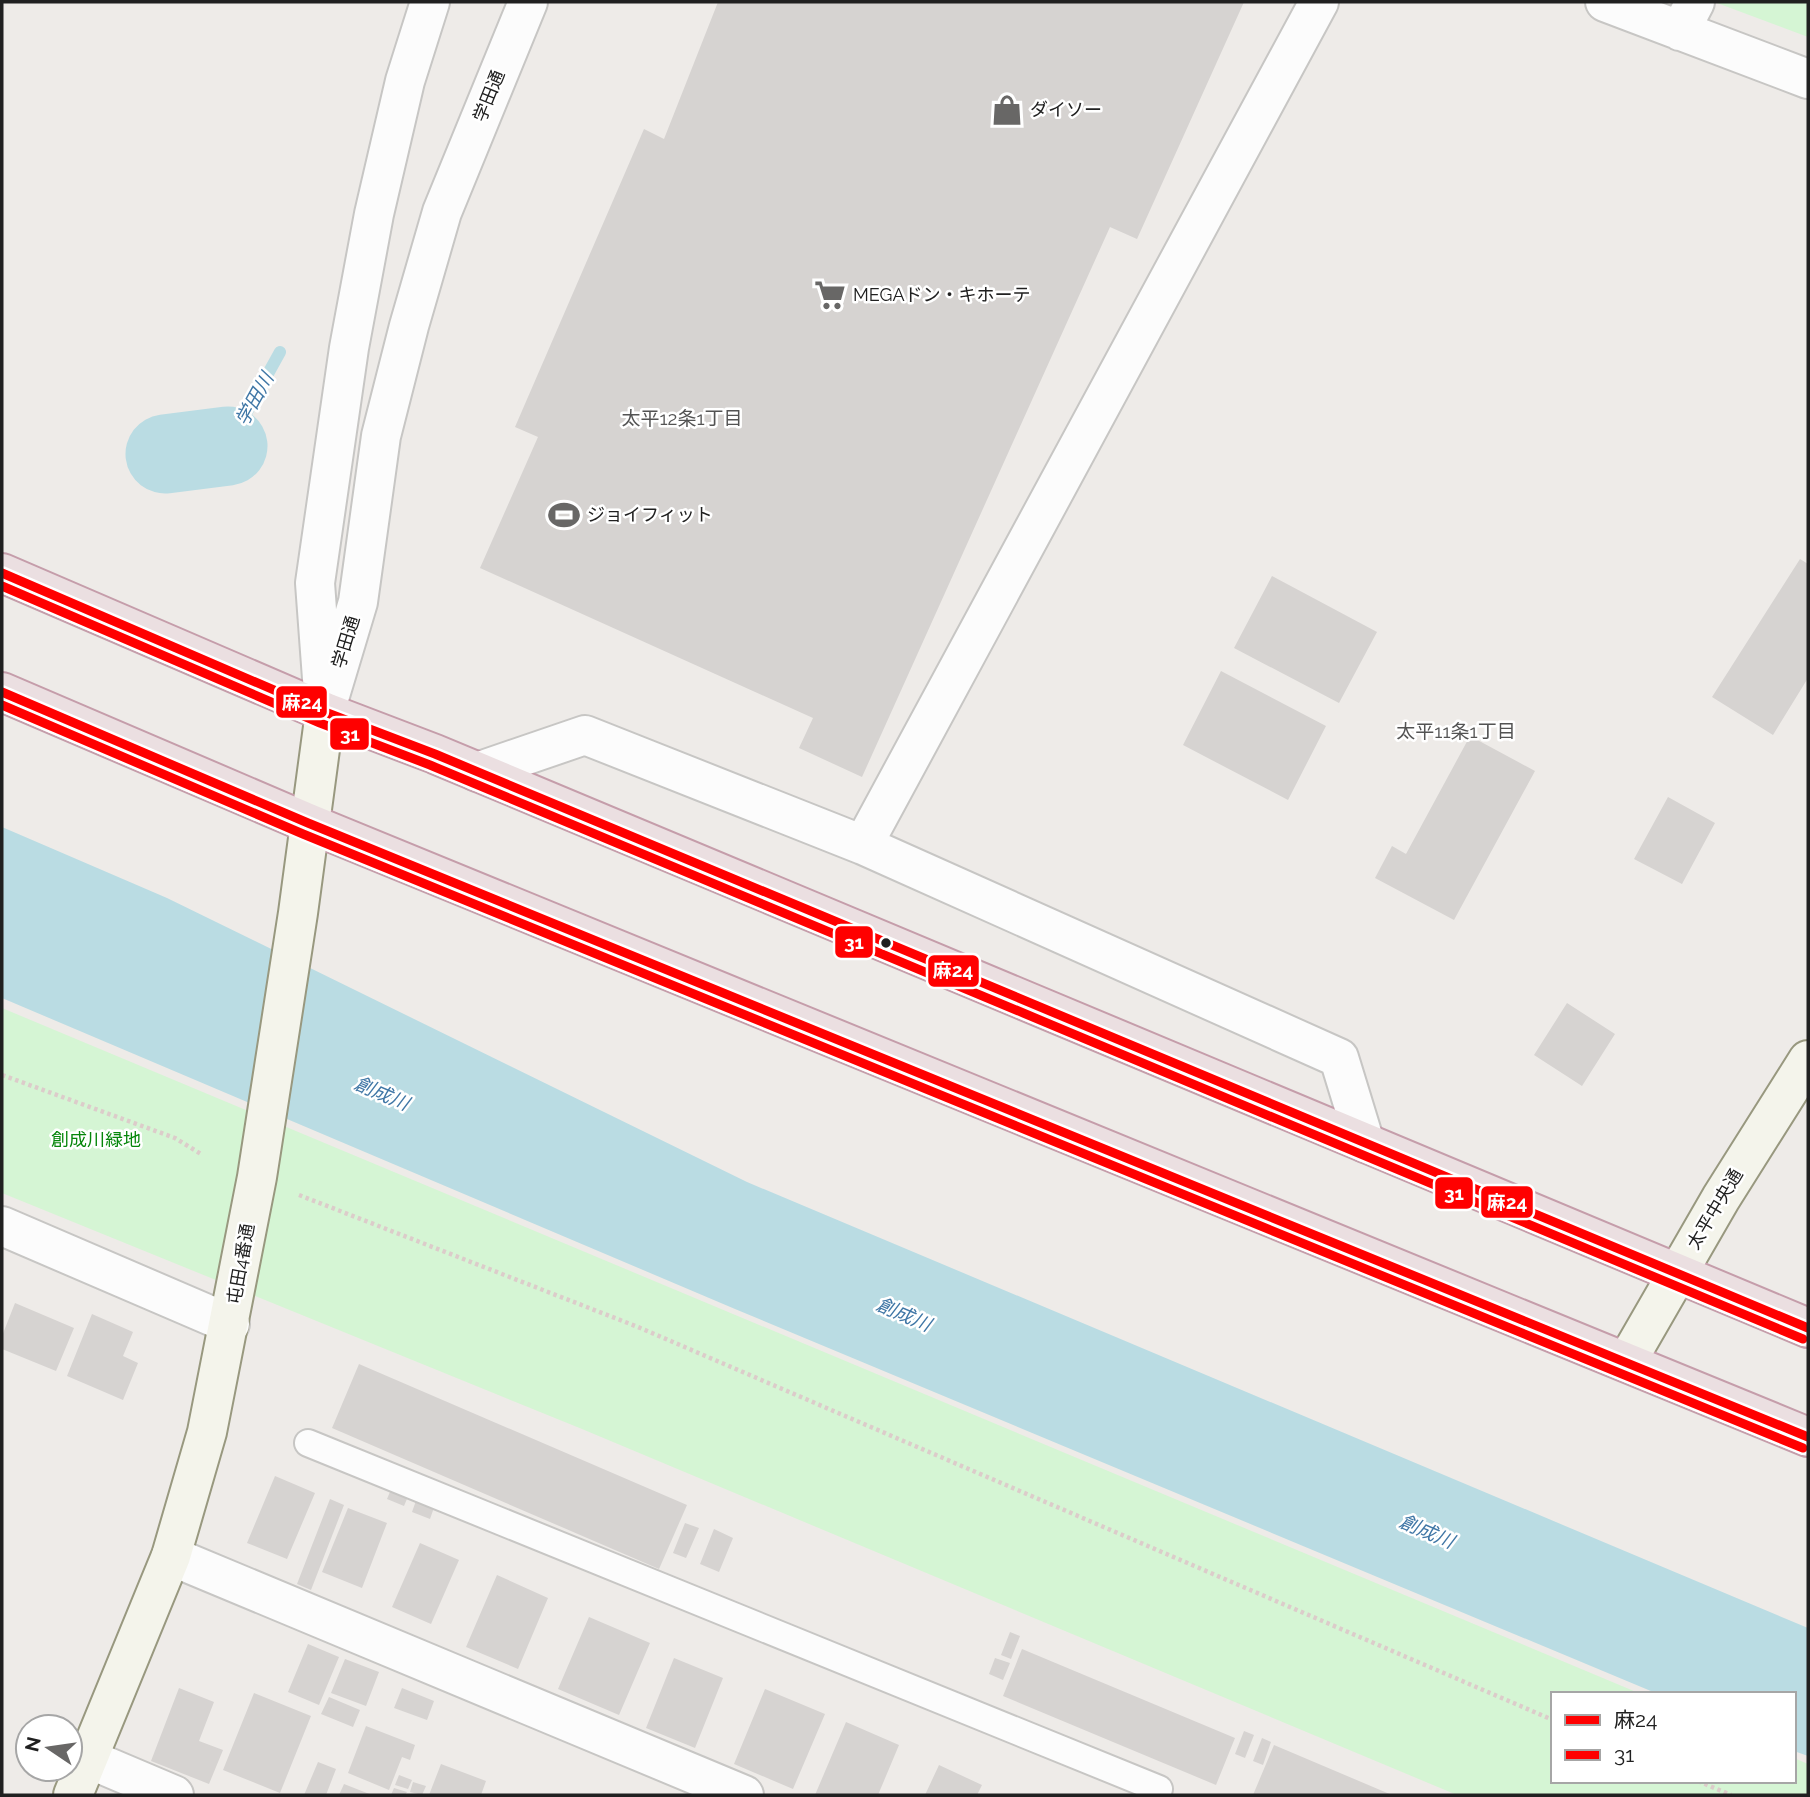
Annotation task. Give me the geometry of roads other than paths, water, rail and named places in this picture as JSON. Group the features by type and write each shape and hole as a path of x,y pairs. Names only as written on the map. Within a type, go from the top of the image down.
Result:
{"highway":[{"path":"2,573 325,712 477,772 1808,1328"},
{"path":"2,692 308,823 1808,1437"}],"street":[{"name":"学田通","path":"325,712 314,583 349,348 374,214 405,81 430,2"},
{"name":"学田通","path":"325,712 358,602 381,436 409,326 442,212 528,2"},
{"path":"863,845 1319,2"},
{"path":"1605,2 1687,16 1808,79"},
{"name":"屯田4番通","path":"74,1795 172,1556 207,1432 258,1171 295,933 325,712"},
{"path":"477,772 584,735 863,845 1339,1058 1365,1143"},
{"name":"太平中央通","path":"1627,1361 1676,1273 1808,1060"},
{"path":"2,1226 230,1324"},
{"path":"172,1556 744,1795"},
{"path":"89,1759 174,1795"}],"lane":[{"path":"308,1443 1164,1793"}],"water":[{"name":"創成川","path":"2,827 167,898 747,1182 1808,1628 1808,1756 1796,1752 1796,1692 1653,1692 735,1309 2,998"}],"waterway":[{"name":"学田川","path":"228,446 280,352"},
{"path":"165,454 228,446"}],"place":[{"name":"ダイソー","path":"1007,110"},
{"name":"MEGAドン・キホーテ","path":"830,295"},
{"name":"ジョイフィット","path":"564,515"}],"district":[{"name":"太平12条1丁目","path":"682,418"},
{"name":"太平11条1丁目","path":"1456,731"}],"park label":[{"name":"創成川緑地","path":"96,1140"}]}
